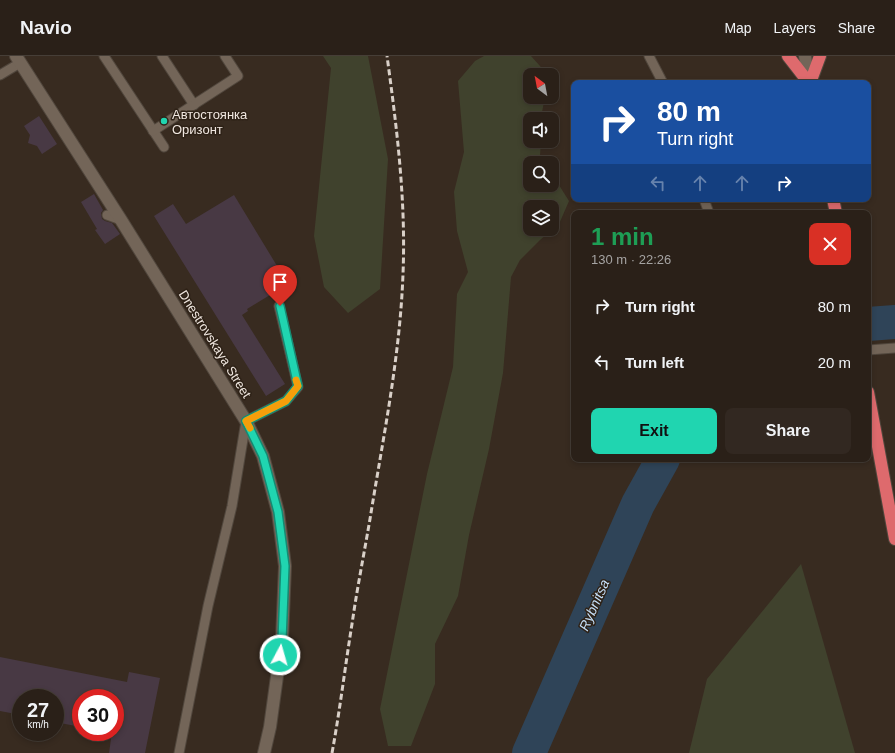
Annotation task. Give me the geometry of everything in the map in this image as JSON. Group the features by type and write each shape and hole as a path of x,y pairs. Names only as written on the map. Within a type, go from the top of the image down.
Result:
{"highway":[{"path":"788,56 807,80"},
{"path":"810,80 820,56"},
{"path":"871,410 895,539"}],"street":[{"path":"805,56 809,80"},
{"name":"Dnestrovskaya Street","path":"18,59 121,220 246,421 263,456 278,512 285,566 282,640 270,727 264,753"}],"lane":[{"path":"104,56 164,147"},
{"path":"162,56 194,105"},
{"path":"153,131 238,76 225,56"},
{"path":"649,56 661,80"},
{"path":"0,76 18,59"},
{"path":"107,215 121,220"},
{"path":"179,753 208,606 232,506 246,421 286,401 298,386 280,306"},
{"path":"871,350 895,348"}],"green space":[{"path":"323,56 368,56 388,159 380,289 348,313 324,287 314,236 331,68"},
{"path":"484,56 531,56 542,68 523,68 523,104 544,104 542,112 523,112 523,148 541,148 540,156 523,156 523,192 559,192 559,185 569,201 559,224 559,200 523,200 523,236 545,236 520,260 511,277 503,373 489,449 469,535 458,596 435,644 435,684 411,746 388,746 380,709 427,474 453,367 457,294 468,272 457,231 454,192 464,152 458,81 475,61"},
{"path":"801,564 855,753 689,753 707,679"}],"building":[{"path":"39,116 57,144 42,154 37,146 28,143 30,135 24,126"},
{"path":"94,194 103,210 101,213 102,219 112,223 120,234 105,244 95,230 97,229 81,202"},
{"path":"234,195 288,284 247,309 248,311 242,315 285,384 266,396 154,216 173,204 186,224"},
{"path":"0,657 127,682 129,672 160,678 145,753 109,753 111,741 124,741 124,689 72,689 72,725 64,724 64,689 12,689 12,713 0,711"}],"waterway":[{"name":"Rybnitsa","path":"871,324 895,322"},
{"name":"Rybnitsa","path":"529,753 638,504 661,462"}],"railway":[{"path":"332,753 356,598 395,367 401,305 404,247 402,192 387,56"}],"slow traffic":[{"path":"250,428 246,421 286,401 298,386 296,380"}],"place":[{"name":"Автостоянка Оризонт","path":"164,121"}],"route":[{"path":"280,306 298,386 286,401 246,421 263,456 278,512 285,566 280,655"}]}
